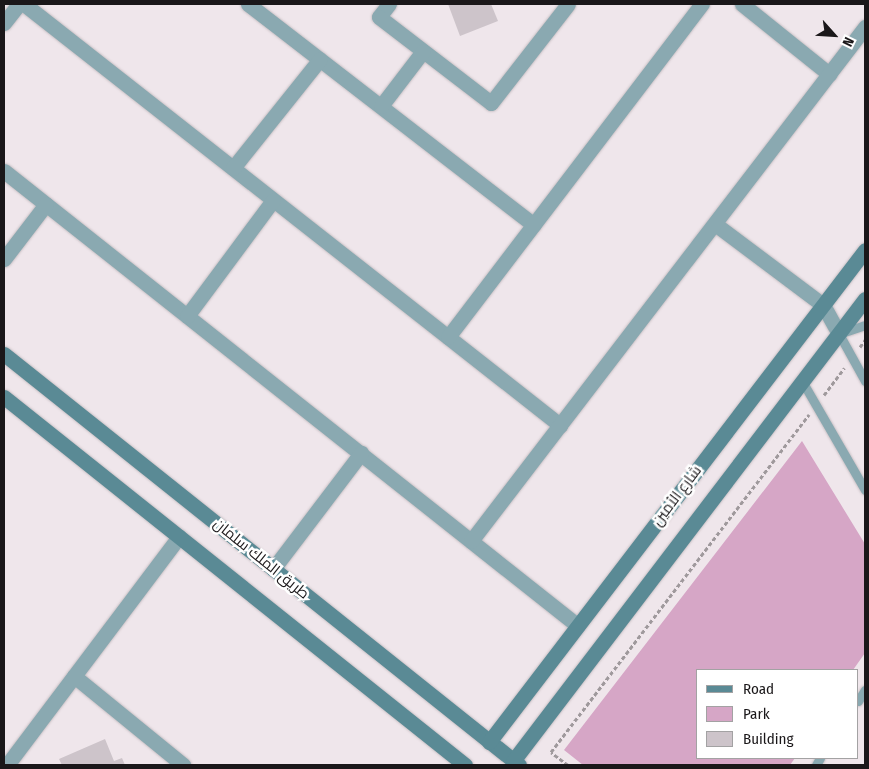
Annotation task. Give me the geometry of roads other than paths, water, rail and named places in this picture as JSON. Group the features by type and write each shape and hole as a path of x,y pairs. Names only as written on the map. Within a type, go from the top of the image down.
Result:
{"main road":[{"name":"شارع الأمين","path":"490,742 865,250"},
{"name":"شارع الأمين","path":"516,763 865,299"},
{"name":"طريق الملك سلمان","path":"4,354 516,763"},
{"path":"4,398 464,765"}],"street":[{"path":"4,23 18,4"},
{"path":"24,4 560,425"},
{"path":"248,4 534,224"},
{"path":"389,4 379,16 491,103 568,4"},
{"path":"448,337 702,4"},
{"path":"742,4 830,74"},
{"path":"471,541 865,27"},
{"path":"381,106 423,51"},
{"path":"233,168 320,59"},
{"path":"4,171 578,626"},
{"path":"187,316 273,200"},
{"path":"4,260 46,204"},
{"path":"715,224 823,305 839,334"},
{"path":"273,569 361,454"},
{"path":"7,765 179,537"},
{"path":"74,676 183,765"}],"lane":[{"path":"865,325 839,334 865,381"},
{"path":"802,381 865,490"}]}
